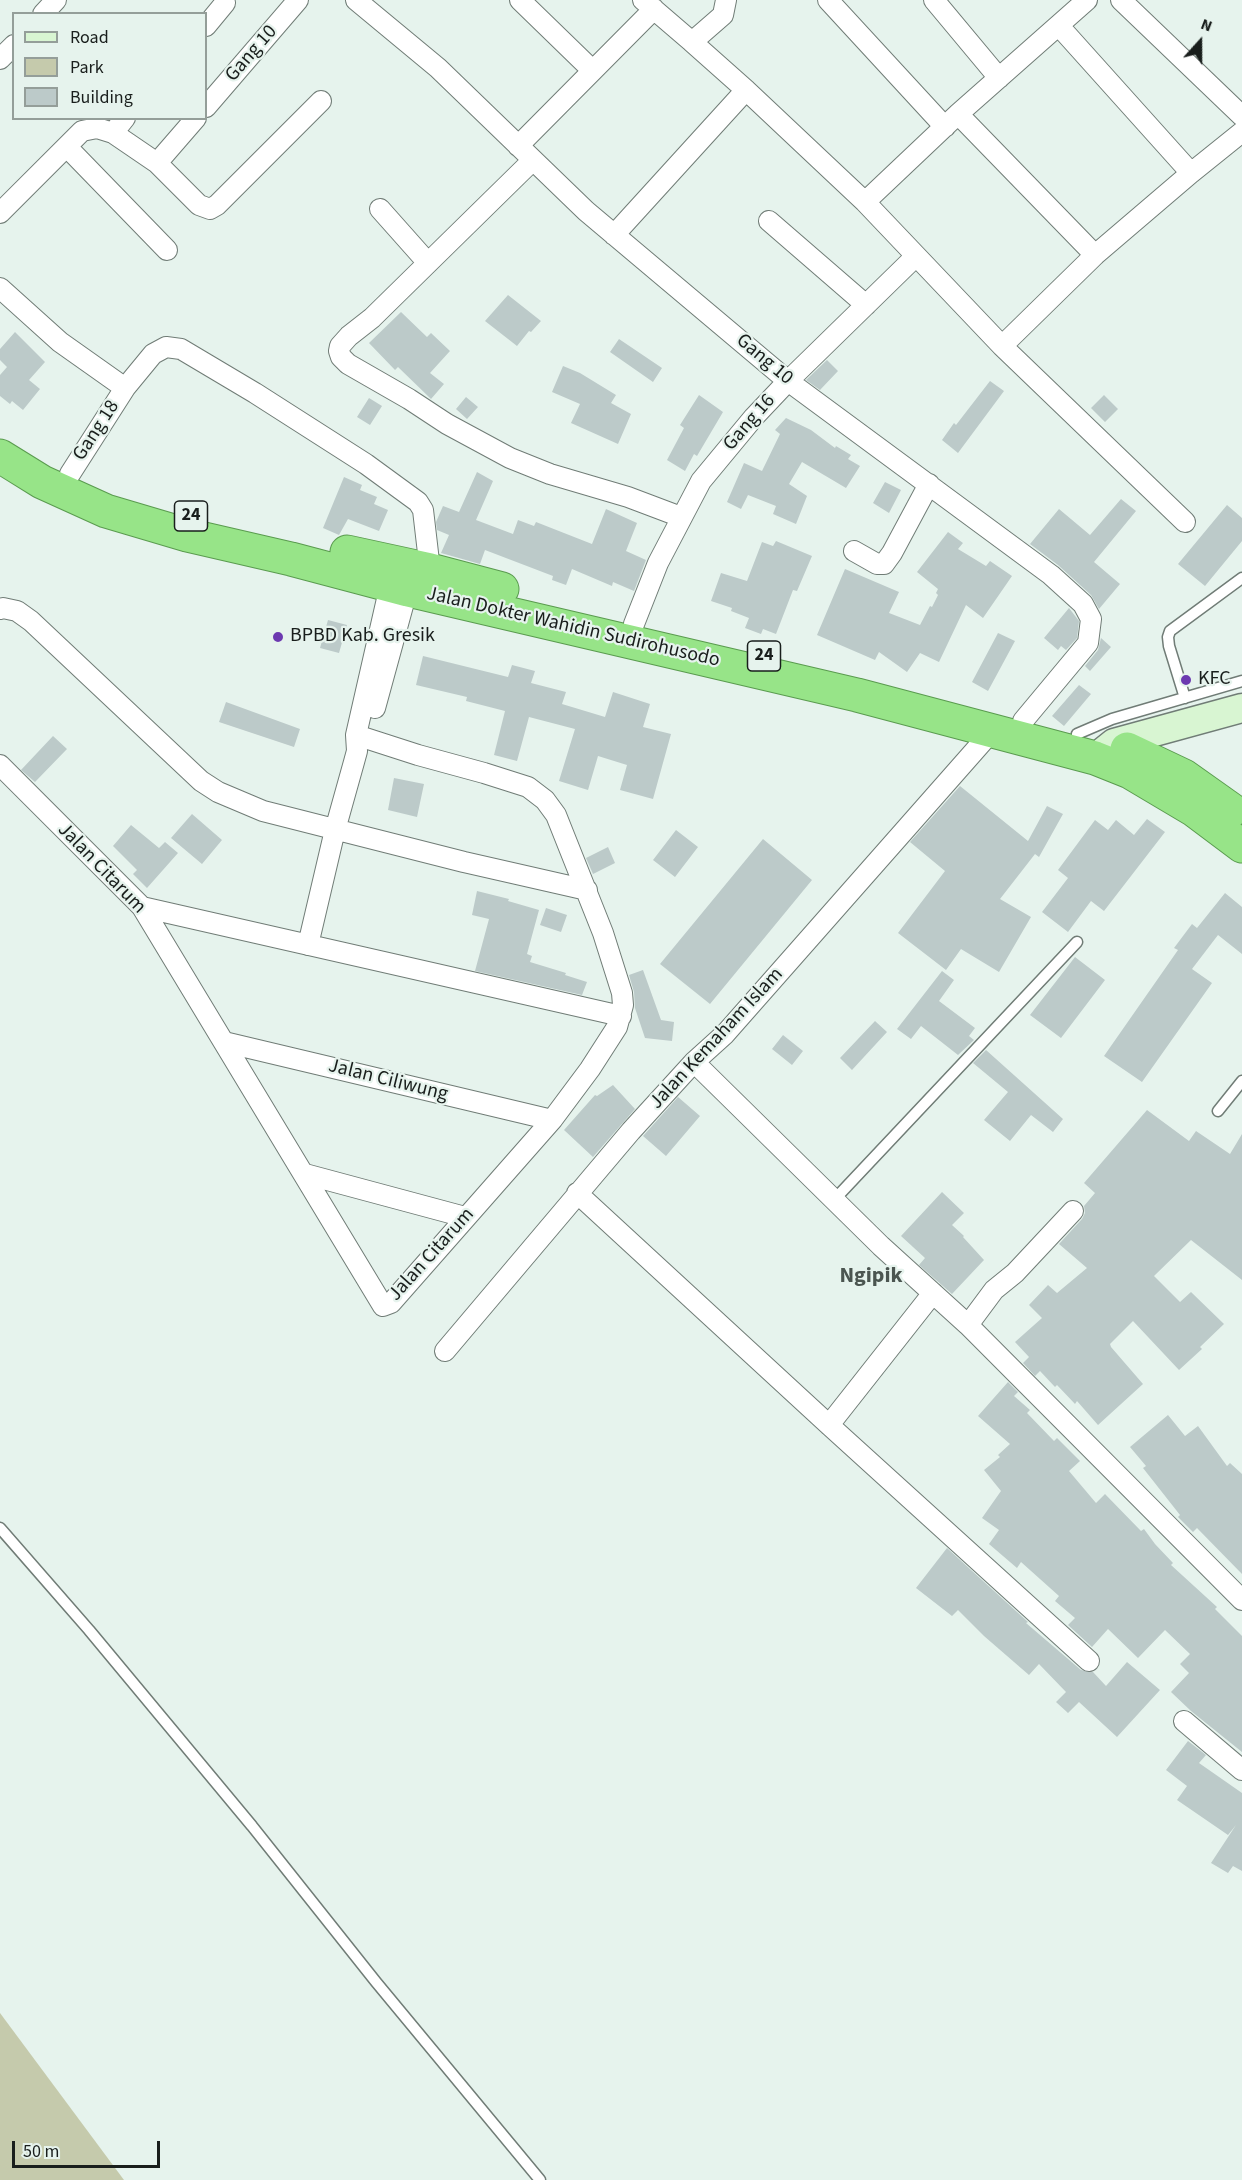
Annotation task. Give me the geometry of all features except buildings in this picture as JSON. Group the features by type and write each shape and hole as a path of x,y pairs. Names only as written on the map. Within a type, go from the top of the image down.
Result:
{"highway":[{"name":"Jalan Dokter Wahidin Sudirohusodo","path":"0,432 70,474 122,495 176,512 857,695 1095,745 1184,776 1242,818"},
{"name":"Jalan Dokter Wahidin Sudirohusodo","path":"0,456 42,482 106,511 187,535 291,558 407,575 634,624 928,695 1008,725"},
{"name":"Jalan Dokter Wahidin Sudirohusodo","path":"1095,745 1130,772 1194,810 1242,846"}],"main road":[{"path":"1095,745 1242,708"}],"street":[{"path":"45,12 56,0"},
{"name":"Gang 10","path":"207,106 298,0"},
{"name":"Gang 10","path":"356,0 438,68 586,211 788,381 1051,575 1083,604 1090,619 1088,643 1008,725"},
{"path":"520,0 592,70"},
{"path":"692,42 723,15 726,0"},
{"path":"828,0 1095,255"},
{"path":"934,0 999,78"},
{"path":"865,202 952,120 1087,0"},
{"path":"1121,0 1242,116"},
{"path":"207,25 225,3"},
{"path":"518,146 592,70 649,4 746,90 865,202 1002,345 1185,522"},
{"path":"1059,26 1191,173"},
{"path":"0,59 12,47"},
{"path":"614,235 746,90"},
{"path":"0,213 82,131 104,130 119,126 200,205 210,209 217,205 321,101"},
{"path":"157,163 194,120"},
{"path":"1002,345 1095,255 1191,173 1239,140"},
{"path":"67,147 167,250"},
{"path":"533,160 340,346 339,351 348,364 447,424 510,458 550,474 628,497 681,517"},
{"path":"380,209 428,263"},
{"path":"769,221 866,305"},
{"name":"Gang 16","path":"634,624 658,563 701,481 754,417 788,381 915,256"},
{"path":"4,301 125,388"},
{"name":"Gang 18","path":"70,474 125,388 153,354 166,347 182,349 366,464 418,502 423,510 407,575"},
{"path":"854,551 877,564 884,564 929,484"},
{"path":"308,945 335,830 407,575"},
{"path":"0,609 17,611 31,621 193,773 218,792 263,811 587,891"},
{"name":"Jalan Kemaham Islam","path":"445,1351 577,1193 694,1062 725,1034 1008,725"},
{"path":"142,907 621,1016 622,993 603,933 556,815 545,800 528,787 484,772 360,741"},
{"name":"Jalan Citarum","path":"0,765 142,907 383,1306 391,1303 552,1120 590,1069 621,1016"},
{"name":"Jalan Ciliwung","path":"224,1042 552,1120"},
{"path":"694,1062 881,1246 968,1325 1242,1600"},
{"path":"305,1174 465,1217"},
{"path":"577,1193 1089,1661"},
{"path":"968,1325 994,1290 1015,1273 1073,1211"},
{"path":"829,1425 933,1293"},
{"path":"1184,1721 1242,1770"}],"lane":[{"path":"1185,698 1169,646 1170,631 1242,578"},
{"path":"1095,745 1112,719 1242,681"},
{"path":"834,1200 1077,942"},
{"path":"1218,1110 1242,1081"},
{"path":"0,1528 89,1630 252,1826 376,1982 540,2180"}],"green space":[{"path":"0,2013 124,2180 0,2180"}],"place":[{"name":"BPBD Kab. Gresik","path":"278,637"},
{"name":"KFC","path":"1186,680"}],"district":[{"name":"Ngipik","path":"871,1277"}]}
